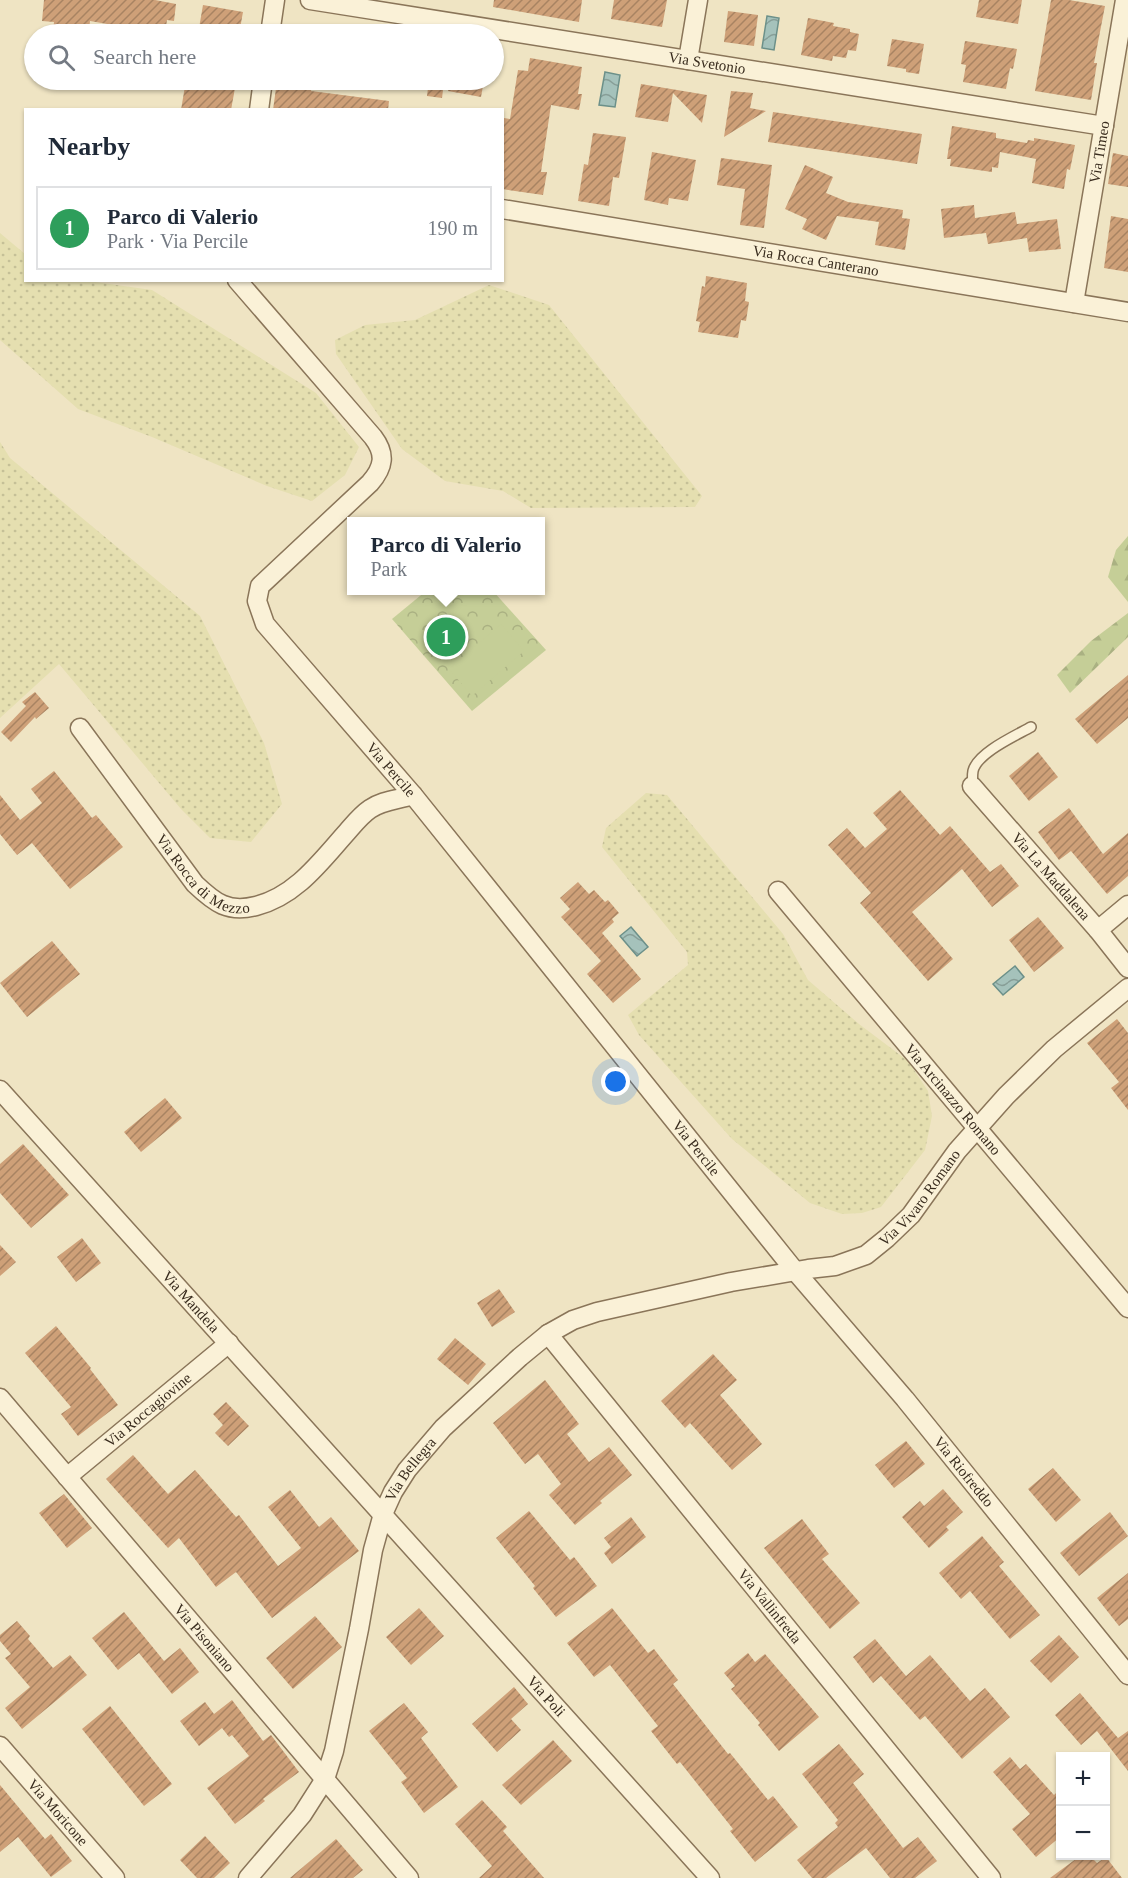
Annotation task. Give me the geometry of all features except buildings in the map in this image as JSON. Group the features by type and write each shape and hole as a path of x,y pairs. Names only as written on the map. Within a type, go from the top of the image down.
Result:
{"street":[{"path":"271,24 275,0"},
{"name":"Via Svetonio","path":"310,0 461,24"},
{"path":"688,60 698,0"},
{"name":"Via Timeo","path":"1074,303 1125,0"},
{"name":"Via Svetonio","path":"504,31 1104,126"},
{"path":"259,108 262,90"},
{"name":"Via Rocca Canterano","path":"504,209 1128,312"},
{"name":"Via Percile","path":"239,282 373,437 382,454 380,469 370,483 260,586 257,601 261,616 271,632 413,795 795,1271"},
{"name":"Via Rocca di Mezzo","path":"80,728 195,885 213,901 232,908 248,908 265,904 287,893 306,877 369,809 382,802 413,795"},
{"name":"Via La Maddalena","path":"972,786 1098,930 1128,968"},
{"name":"Via Arcinazzo Romano","path":"778,891 1128,1308"},
{"path":"1098,930 1128,905"},
{"name":"Via Vivaro Romano","path":"795,1271 844,1264 875,1249 918,1206 976,1129 1054,1049 1128,988"},
{"name":"Via Mandela","path":"0,1090 383,1514"},
{"name":"Via Bellegra","path":"248,1878 302,1815 325,1779 334,1751 373,1550 383,1514 400,1480 430,1443 494,1380 548,1334 565,1324 589,1314 731,1282 795,1271"},
{"name":"Via Riofreddo","path":"795,1271 905,1399 1128,1676"},
{"name":"Via Vallinfreda","path":"548,1334 991,1878"},
{"name":"Via Roccagiovine","path":"67,1477 229,1343"},
{"name":"Via Pisoniano","path":"0,1398 409,1878"},
{"name":"Via Poli","path":"383,1514 710,1878"},
{"name":"Via Moricone","path":"0,1746 116,1878"}],"lane":[{"path":"972,786 973,771 978,760 1031,727"}],"shaded area":[{"path":"0,233 24,253 24,282 95,282 152,290 316,393 359,447 345,475 312,501 267,486 152,437 78,409 0,340"},
{"path":"489,285 549,305 702,496 695,507 531,508 503,491 445,481 402,449 336,354 335,340 365,325 415,320"},
{"path":"0,442 10,458 200,616 264,743 282,804 251,842 210,838 181,809 59,664 0,718"},
{"path":"646,793 667,795 783,934 808,980 859,1024 908,1061 928,1091 932,1116 925,1150 881,1207 862,1213 842,1214 810,1203 732,1139 639,1035 628,1015 688,965 687,952 602,847 606,828"}],"green space":[{"path":"1128,536 1128,602 1108,577 1116,550"},
{"path":"421,595 497,595 546,650 472,711 392,619"},
{"path":"1128,613 1128,637 1070,693 1057,675 1091,641"},
{"path":"501,624 524,651 472,696 449,669"}],"water":[{"path":"767,16 779,18 774,50 762,48"},
{"path":"605,72 620,75 615,107 599,105"},
{"path":"631,927 648,947 637,956 620,936"},
{"path":"1015,966 1024,977 1003,995 993,984"}],"place":[{"name":"Parco di Valerio","path":"446,637"}]}
